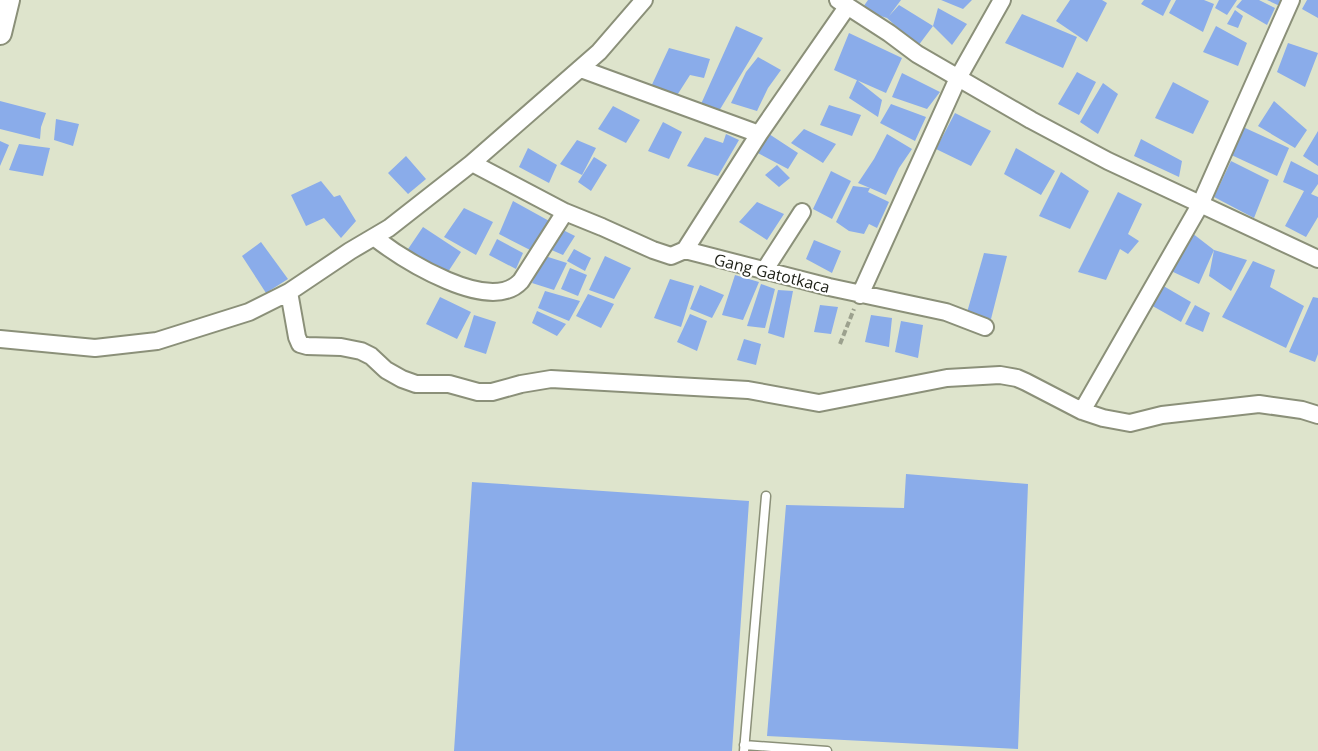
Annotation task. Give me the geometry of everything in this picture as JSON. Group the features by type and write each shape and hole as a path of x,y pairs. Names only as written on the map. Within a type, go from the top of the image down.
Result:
{"street":[{"path":"0,339 95,348 147,343 207,327 249,312 289,292 350,251 375,238 472,163 581,69 618,32 644,0"},
{"path":"860,295 958,78 1002,0"},
{"path":"1082,411 1200,205 1291,0"},
{"path":"685,250 843,4 917,54 1060,136 1318,260"},
{"path":"581,69 759,134"},
{"name":"Gang Gatotkaca","path":"472,163 565,213 602,226 671,256 685,250 860,295 946,312 985,327"},
{"path":"375,238 394,253 443,280 477,289 506,292 521,281 565,213"},
{"path":"764,271 801,213"},
{"path":"289,292 300,344 362,351 386,370 416,384 449,384 478,392 492,392 551,379 748,390 819,403 947,378 1000,375 1017,378 1082,411 1130,423 1162,415 1259,404 1302,410 1318,415"}],"lane":[{"path":"766,496 744,748 827,751"}],"path":[{"path":"840,344 860,295"}],"building":[{"path":"868,0 901,0 889,16 899,5 933,26 918,46 887,18 861,10"},
{"path":"941,0 972,0 963,9"},
{"path":"1070,0 1102,0 1107,3 1087,42 1056,21"},
{"path":"1144,0 1171,0 1163,16 1141,4"},
{"path":"1176,0 1204,0 1214,4 1203,32 1169,13"},
{"path":"1219,0 1237,0 1227,15 1215,8"},
{"path":"1242,0 1259,0 1275,8 1267,25 1236,7"},
{"path":"1267,0 1286,0 1282,7"},
{"path":"1307,0 1318,0 1318,18 1302,9"},
{"path":"938,8 967,24 952,45 933,26"},
{"path":"1235,10 1243,16 1238,28 1227,24"},
{"path":"1022,14 1077,37 1063,68 1005,43"},
{"path":"736,26 763,38 719,111 701,104"},
{"path":"1216,26 1247,43 1238,66 1203,52"},
{"path":"849,33 902,58 886,93 834,70"},
{"path":"1288,43 1318,53 1305,87 1277,72"},
{"path":"669,48 710,59 704,78 690,75 674,100 649,91"},
{"path":"758,57 781,70 768,88 757,111 731,103 746,72"},
{"path":"1077,72 1096,82 1079,115 1058,104"},
{"path":"902,73 940,92 927,109 892,97"},
{"path":"857,80 882,100 878,117 849,98"},
{"path":"1173,82 1209,101 1193,134 1155,118"},
{"path":"1103,83 1118,94 1098,134 1080,122"},
{"path":"0,101 46,113 40,139 0,129"},
{"path":"1274,101 1307,130 1295,148 1258,126"},
{"path":"891,104 926,117 915,141 880,123"},
{"path":"829,105 861,115 852,136 820,125"},
{"path":"613,106 640,120 626,143 598,129"},
{"path":"955,113 991,131 971,166 936,149"},
{"path":"56,119 79,124 73,146 54,140"},
{"path":"663,122 682,132 669,159 648,151"},
{"path":"1243,127 1289,148 1277,176 1227,153"},
{"path":"804,129 836,144 823,163 791,143"},
{"path":"1318,131 1318,166 1303,156"},
{"path":"726,134 739,140 718,176 687,166 705,137 723,143"},
{"path":"769,134 798,153 788,169 756,152"},
{"path":"887,134 912,149 899,168 886,195 858,183"},
{"path":"1141,139 1182,161 1179,177 1134,156"},
{"path":"577,140 596,148 582,175 560,164"},
{"path":"0,141 9,145 0,166"},
{"path":"19,144 50,148 43,176 9,170"},
{"path":"528,148 557,165 549,183 519,167"},
{"path":"1016,148 1055,171 1041,195 1004,174"},
{"path":"406,156 426,179 408,194 388,173"},
{"path":"594,157 607,165 591,191 578,182"},
{"path":"1231,161 1269,180 1254,218 1214,197"},
{"path":"1291,161 1318,175 1318,184 1311,194 1318,197 1318,217 1306,237 1285,226 1304,191 1283,182"},
{"path":"777,165 790,178 779,187 765,175"},
{"path":"831,171 851,181 832,219 813,209"},
{"path":"1061,172 1089,191 1070,229 1039,216"},
{"path":"321,181 334,197 340,195 356,221 341,238 324,218 306,226 291,195"},
{"path":"853,186 870,188 868,192 889,202 877,228 869,224 864,234 849,231 836,222"},
{"path":"1118,192 1142,204 1128,234 1139,241 1128,254 1120,249 1106,280 1078,272"},
{"path":"513,201 551,222 534,252 499,234"},
{"path":"757,202 784,214 767,240 739,222"},
{"path":"464,208 493,222 476,255 444,237"},
{"path":"423,227 461,252 446,275 406,252"},
{"path":"559,228 575,236 563,255 547,248"},
{"path":"1192,233 1214,250 1199,284 1171,271"},
{"path":"497,239 523,253 516,269 489,255"},
{"path":"814,240 841,251 832,273 806,259"},
{"path":"261,242 288,279 266,293 242,256"},
{"path":"574,249 591,258 585,271 567,261"},
{"path":"1214,250 1247,260 1231,291 1209,276"},
{"path":"984,253 1007,256 991,319 966,316"},
{"path":"545,256 567,263 554,290 532,283"},
{"path":"605,256 631,268 614,299 589,290"},
{"path":"1253,261 1275,270 1270,287 1304,306 1286,348 1222,317"},
{"path":"570,268 587,275 578,296 561,289"},
{"path":"735,275 759,282 743,320 722,315"},
{"path":"670,279 694,286 681,327 654,318"},
{"path":"761,284 775,289 765,328 747,326"},
{"path":"1160,284 1191,302 1181,322 1149,304"},
{"path":"700,285 724,295 712,318 690,309"},
{"path":"778,290 793,291 784,338 768,333"},
{"path":"545,291 580,301 569,321 538,308"},
{"path":"588,294 614,304 601,328 576,316"},
{"path":"440,297 471,312 457,339 426,324"},
{"path":"1313,297 1318,298 1318,354 1315,362 1289,352"},
{"path":"820,305 838,307 831,334 814,332"},
{"path":"1195,305 1210,313 1203,332 1185,324"},
{"path":"537,311 566,324 557,336 532,323"},
{"path":"690,314 707,321 697,351 677,342"},
{"path":"474,315 496,322 486,354 464,347"},
{"path":"871,315 892,318 889,347 865,342"},
{"path":"901,321 923,325 918,358 895,352"},
{"path":"744,339 761,344 756,365 737,360"},
{"path":"906,474 1028,484 1018,749 767,736 786,505 904,508"},
{"path":"472,482 749,501 732,751 454,751"}]}
